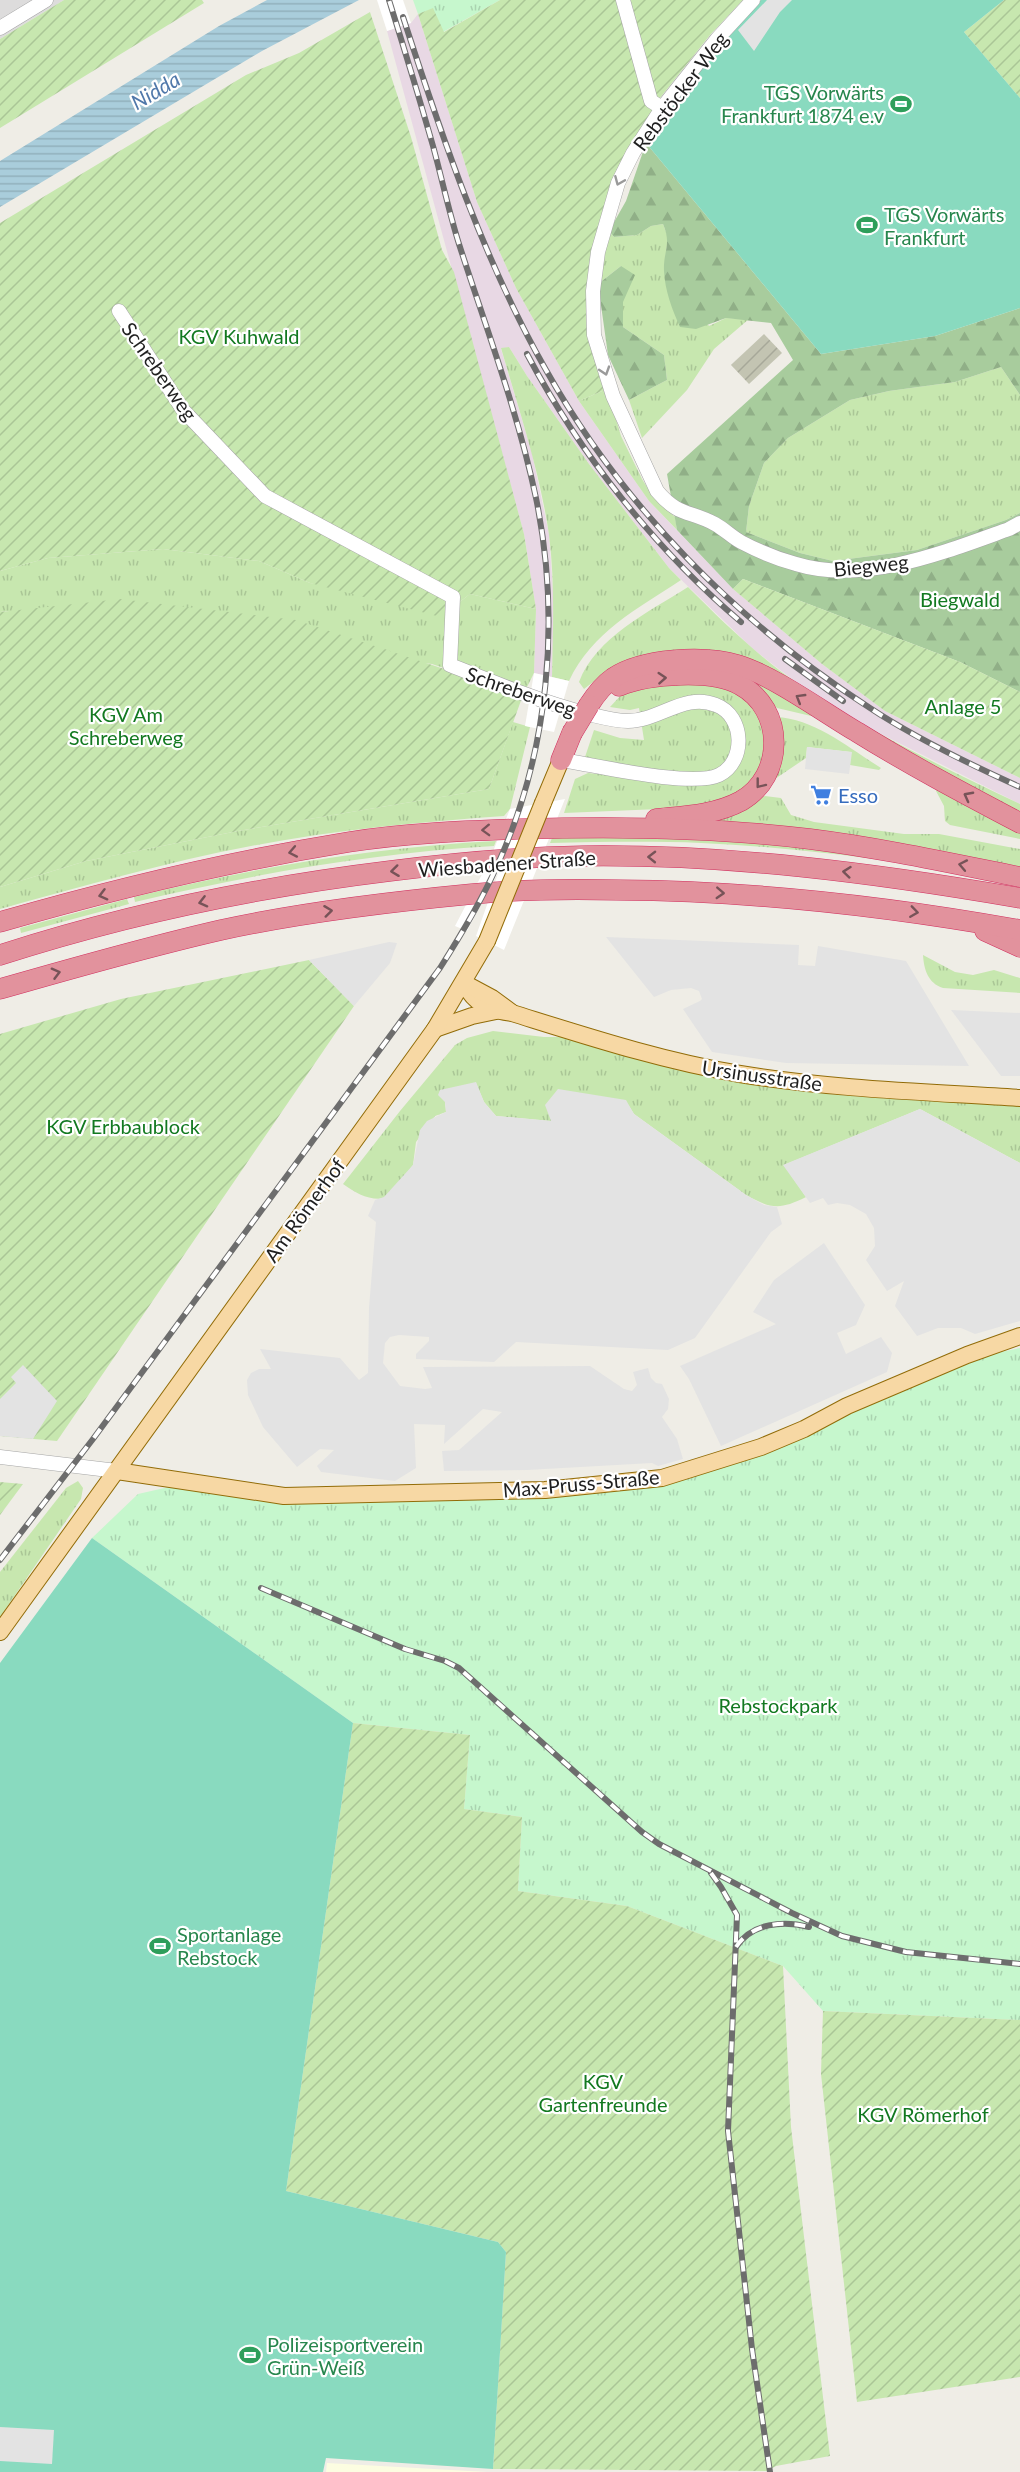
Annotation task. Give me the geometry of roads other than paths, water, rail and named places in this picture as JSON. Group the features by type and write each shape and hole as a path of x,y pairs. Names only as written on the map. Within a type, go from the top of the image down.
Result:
{"highway":[{"path":"561,760 572,733 589,705 600,689 615,677 648,664 707,660 740,665 795,695 918,770 1020,823"},
{"path":"587,827 704,813 734,804 762,783 770,769 774,741 769,717 760,703 742,686 724,678 695,676 630,682 614,688 589,705"},
{"path":"0,922 184,875 351,841 472,831 587,827 715,831 809,839 895,852 1020,877"},
{"name":"Wiesbadener Straße","path":"0,955 109,924 216,899 320,880 462,862 581,856 752,861 905,879 1020,898"},
{"name":"Wiesbadener Straße","path":"0,989 221,930 318,913 474,894 556,889 665,890 780,896 955,918"},
{"path":"955,918 1020,930"},
{"path":"955,918 1020,947"}],"main road":[{"name":"Am Römerhof","path":"0,1632 435,1029 487,941 561,760"},
{"name":"Ursinusstraße","path":"464,983 492,998 504,1012"},
{"name":"Ursinusstraße","path":"435,1029 466,1018 504,1012 667,1059 738,1074 806,1083 1020,1098"},
{"name":"Max-Pruss-Straße","path":"117,1471 304,1497 426,1491 545,1490 662,1478 761,1447 804,1429 847,1406 967,1355 1020,1336"}],"street":[{"path":"0,28 46,0"},
{"path":"623,0 651,101 662,108"},
{"name":"Rebstöcker Weg","path":"644,465 613,396 594,335 593,291 598,252 618,183 633,153 662,108 717,39 753,0"},
{"name":"Schreberweg","path":"119,311 183,410 265,496 453,597 450,665 562,707 618,720 631,721 680,705 707,702 728,712 735,723 738,735 736,757 729,769 701,780 561,760"},
{"name":"Biegweg","path":"644,465 657,491 667,504 682,513 707,520 741,542 770,555 798,565 831,571 874,568 921,560 1009,530 1020,524"},
{"path":"0,1457 117,1471"}],"water":[{"name":"Nidda","path":"267,0 359,0 262,51 0,207 0,161 219,26"}],"railway":[{"path":"0,1560 93,1439 440,968 491,879 515,822 529,778 539,732 548,638 548,591 544,544 536,498 511,402 459,244 433,146 389,0"},
{"path":"403,17 449,152 483,241 503,285 546,370 611,469 687,558 730,600 821,675 906,730 1020,787"},
{"path":"527,354 571,428 622,498 679,563 741,622"},
{"path":"785,659 843,701"},
{"path":"261,1588 405,1649 445,1661 459,1668 642,1832 659,1844 792,1913 842,1936 906,1952 1020,1964"},
{"path":"711,1873 737,1915 728,2131 752,2349 770,2472"},
{"path":"736,1947 750,1933 769,1925 789,1924 809,1927"}],"place":[{"name":"TGS Vorwärts Frankfurt 1874 e.v","path":"901,104"},
{"name":"TGS Vorwärts Frankfurt","path":"867,225"},
{"name":"Esso","path":"821,795"},
{"name":"Sportanlage Rebstock","path":"160,1946"},
{"name":"Polizeisportverein Grün-Weiß","path":"250,2355"}],"park label":[{"name":"KGV Kuhwald","path":"239,336"},
{"name":"Biegwald","path":"960,599"},
{"name":"Anlage 5","path":"963,706"},
{"name":"KGV Am Schreberweg","path":"126,726"},
{"name":"KGV Erbbaublock","path":"123,1126"},
{"name":"Rebstockpark","path":"778,1705"},
{"name":"KGV Gartenfreunde","path":"603,2092"},
{"name":"KGV Römerhof","path":"923,2114"}]}
